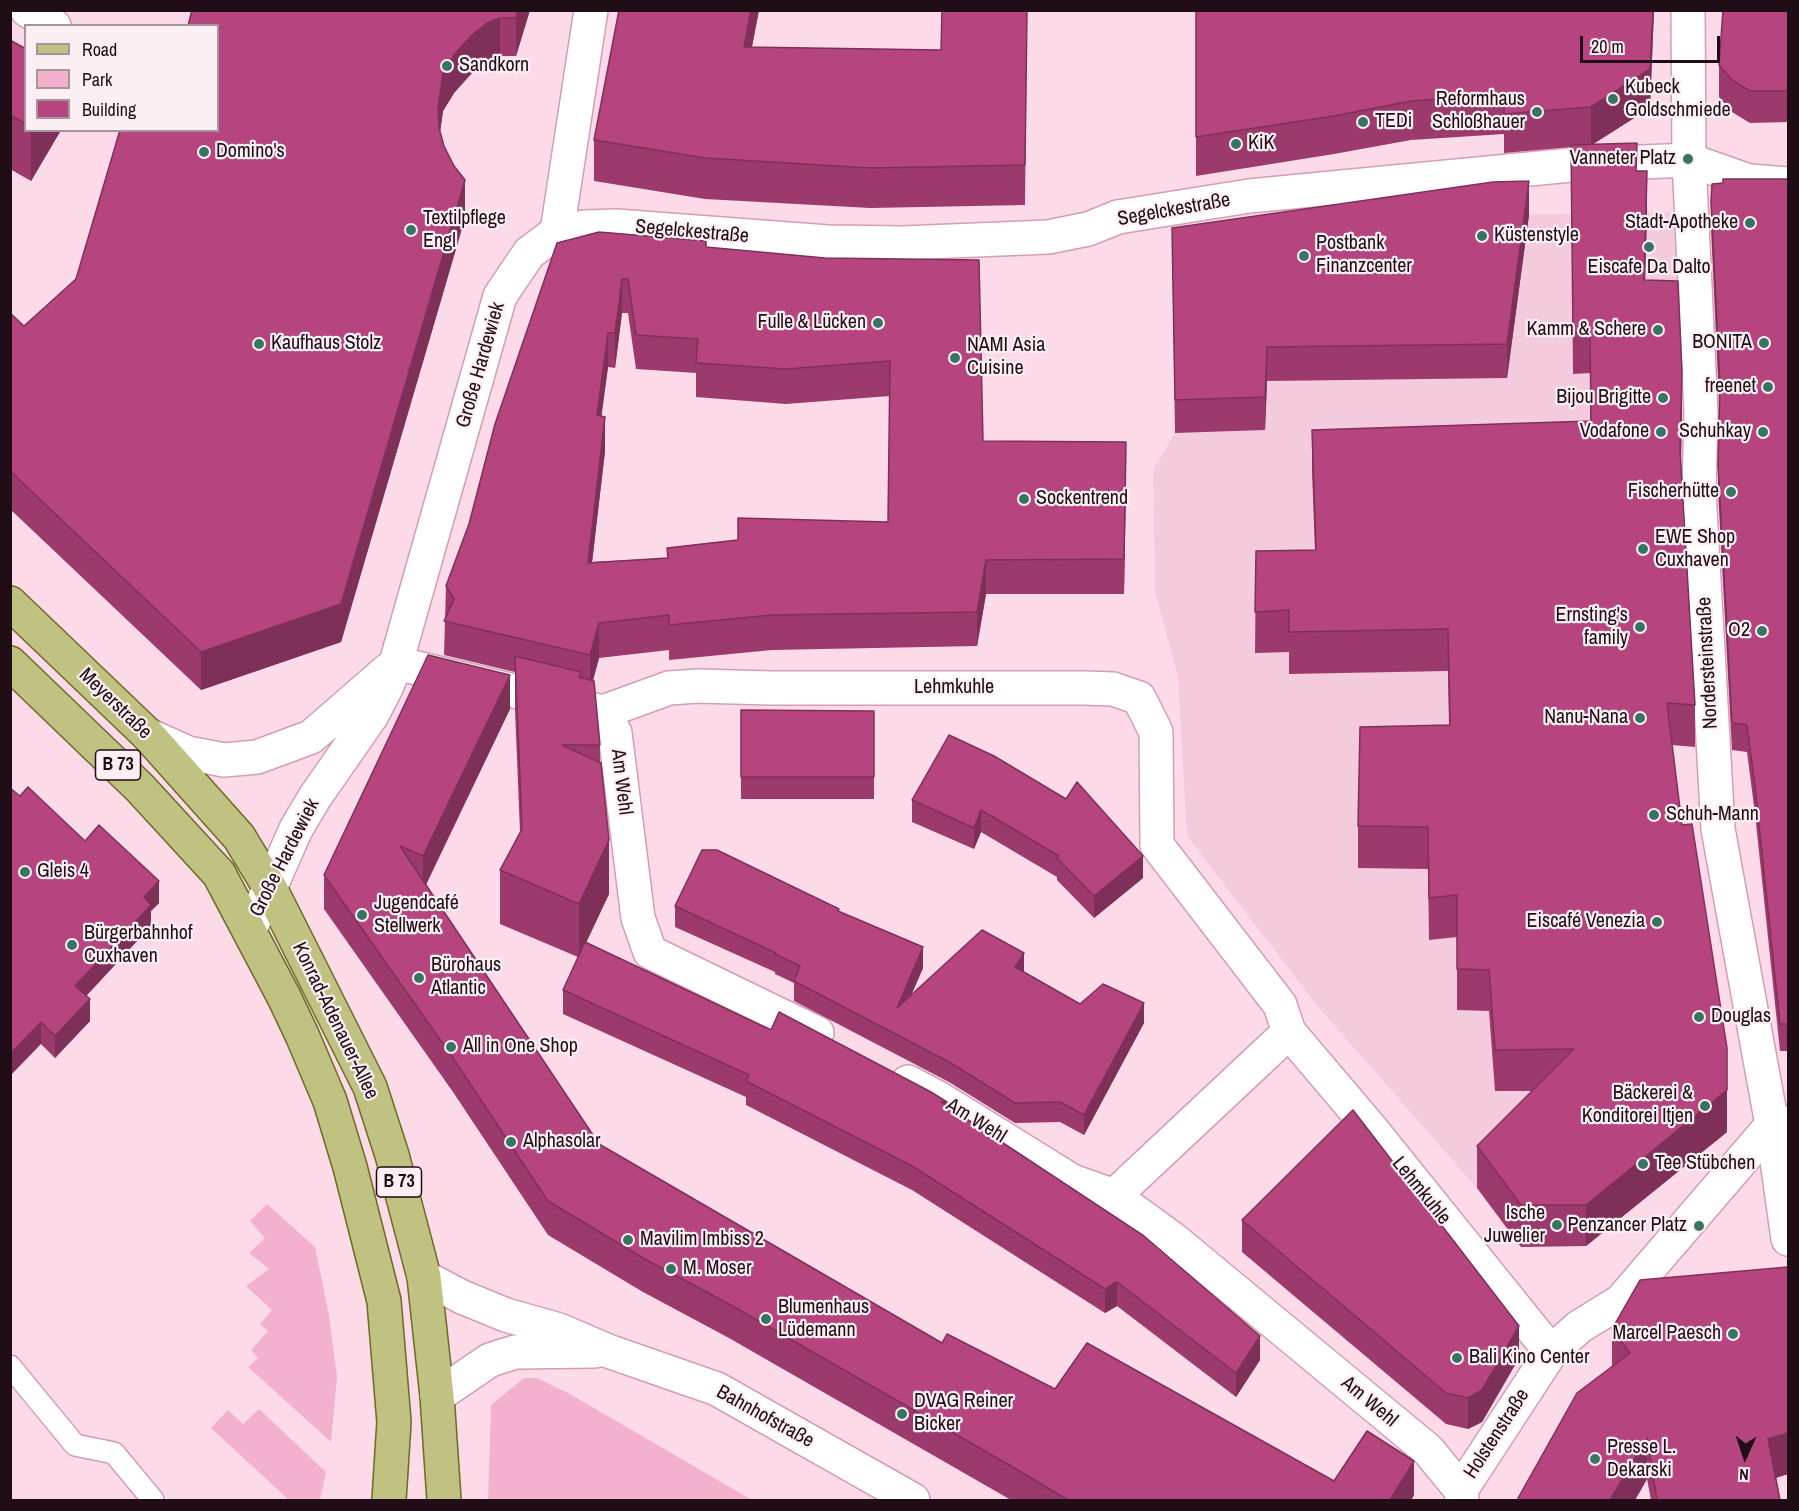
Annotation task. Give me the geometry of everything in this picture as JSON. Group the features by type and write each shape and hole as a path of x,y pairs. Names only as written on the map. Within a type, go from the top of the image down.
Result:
{"main road":[{"name":"Meyerstraße","path":"10,603 148,735 239,837"},
{"name":"Konrad-Adenauer-Allee","path":"10,663 140,788 219,874 284,997 330,1101 351,1167 384,1301 394,1422 389,1497"},
{"name":"Konrad-Adenauer-Allee","path":"239,837 270,888 370,1087 392,1155 424,1277 437,1396 444,1500"}],"street":[{"path":"27,10 51,24"},
{"path":"557,232 591,10"},
{"name":"Nordersteinstraße","path":"1688,10 1689,160 1701,413 1699,491 1718,829 1780,1124 1788,1239"},
{"name":"Segelckestraße","path":"557,232 585,227 616,226 828,242 903,243 1048,237 1088,229 1118,217 1250,196 1571,165 1689,160 1749,181 1788,184"},
{"name":"Große Hardewiek","path":"249,930 296,829 315,797 372,715 396,663 500,296 529,253 557,232"},
{"path":"148,735 188,753 224,760 257,757 311,737 396,663 603,712"},
{"name":"Lehmkuhle","path":"603,712 669,688 698,686 1084,688 1113,689 1139,698 1156,732 1157,845 1280,1005 1289,1032 1373,1131 1551,1352"},
{"name":"Am Wehl","path":"603,712 615,733 638,918 650,952 845,1048"},
{"path":"1114,1196 1289,1032"},
{"name":"Am Wehl","path":"887,1071 940,1099 1072,1181 1114,1196 1173,1239 1428,1450 1461,1495"},
{"name":"Holstenstraße","path":"1461,1495 1551,1352 1579,1327 1621,1301 1780,1124"},
{"name":"Bahnhofstraße","path":"424,1277 462,1297 506,1315 559,1330 608,1351 717,1389 913,1500"},
{"name":"Bahnhofstraße","path":"437,1396 490,1360 515,1352 608,1351"}],"lane":[{"path":"10,1366 75,1446 114,1453 153,1500"}],"shaded area":[{"path":"1674,212 1678,371 1670,772 1727,1078 1727,1132 1586,1246 1521,1247 1477,1188 1319,1008 1187,836 1178,677 1155,591 1153,470 1175,433 1172,261 1493,215"}],"green space":[{"path":"267,1204 315,1247 329,1315 337,1377 331,1442 248,1367 258,1358 251,1350 268,1331 260,1324 272,1310 246,1286 269,1269 249,1253 265,1238 250,1221"},
{"path":"524,1378 537,1378 570,1394 752,1500 488,1500 491,1405"},
{"path":"259,1409 326,1472 320,1500 289,1500 211,1428 228,1410 243,1424"}],"building":[{"path":"192,10 518,10 516,18 500,18 487,23 471,36 454,55 443,73 438,108 439,128 444,146 454,166 465,180 341,604 201,652 10,471 10,313 24,326 76,279 119,132 219,132 219,24 188,24"},
{"path":"619,10 751,10 744,47 941,50 942,10 1027,10 1025,165 870,168 705,158 594,140"},
{"path":"1196,10 1653,10 1650,69 1591,107 1504,114 1504,95 1411,101 1334,116 1196,137"},
{"path":"1723,10 1788,10 1788,91 1750,91 1732,80 1719,65"},
{"path":"10,40 24,48 24,123 10,115"},
{"path":"1637,143 1636,171 1647,171 1644,280 1678,281 1682,372 1680,450 1695,705 1667,703 1682,825 1692,824 1727,1048 1727,1090 1586,1205 1521,1205 1477,1146 1574,1049 1495,1050 1489,970 1457,969 1457,895 1429,898 1428,827 1358,826 1360,727 1450,725 1448,629 1289,632 1289,610 1255,612 1256,551 1316,550 1312,430 1591,421 1590,331 1573,333 1571,145"},
{"path":"1723,179 1788,179 1788,1024 1780,1024 1747,725 1732,723 1718,464 1720,385 1711,201 1712,184 1723,183"},
{"path":"1529,181 1507,344 1267,347 1265,397 1175,400 1172,228 1493,182"},
{"path":"599,232 706,241 706,247 825,258 979,260 983,441 1126,442 1124,559 986,560 977,612 772,615 669,625 669,615 599,623 590,655 444,621 454,599 446,586 469,524 495,424 557,243","holes":["622,279 628,279 636,335 698,339 696,363 786,369 890,361 888,522 738,518 738,540 667,548 668,558 588,563 605,417 597,415 608,333 615,333"]},
{"path":"428,655 510,675 423,856 400,846 599,1144 942,1343 947,1334 1055,1389 1087,1343 1334,1481 1367,1431 1414,1461 1390,1500 1068,1500 729,1304 643,1258 548,1201 453,1058 324,875"},
{"path":"515,656 581,672 579,677 594,681 600,745 562,745 601,763 609,840 579,904 500,870 522,829"},
{"path":"741,710 874,711 874,777 741,777"},
{"path":"949,735 994,756 1066,799 1077,782 1143,856 1094,896 1057,858 1059,856 981,810 974,828 912,800"},
{"name":"Bürgerbahnhof Cuxhaven","path":"28,787 85,841 99,825 159,881 144,897 151,905 75,986 90,999 55,1036 41,1022 10,1054 10,788 20,796"},
{"path":"702,850 717,850 839,909 838,911 923,947 897,1008 982,930 1024,953 1015,967 1080,1004 1103,984 1144,1003 1084,1115 1060,1102 1015,1103 949,1062 794,981 800,966 675,906"},
{"path":"585,942 771,1030 779,1012 931,1092 947,1102 941,1102 1144,1236 1260,1336 1236,1373 1117,1282 1105,1289 912,1166 746,1081 749,1075 563,990"},
{"path":"1353,1110 1519,1326 1482,1390 1468,1398 1446,1393 1242,1220"},
{"path":"1788,1267 1788,1433 1768,1439 1780,1500 1657,1500 1647,1438 1610,1500 1517,1500 1577,1393 1630,1353 1612,1329 1640,1280"}],"place":[{"name":"Sandkorn","path":"447,66"},
{"name":"Kubeck Goldschmiede","path":"1613,99"},
{"name":"Reformhaus Schloßhauer","path":"1537,112"},
{"name":"TEDi","path":"1363,122"},
{"name":"KiK","path":"1236,144"},
{"name":"Domino's","path":"204,152"},
{"name":"Vanneter Platz","path":"1688,159"},
{"name":"Stadt-Apotheke","path":"1750,223"},
{"name":"Textilpflege Engl","path":"411,230"},
{"name":"Küstenstyle","path":"1482,236"},
{"name":"Eiscafe Da Dalto","path":"1649,247"},
{"name":"Postbank Finanzcenter","path":"1304,256"},
{"name":"Fulle & Lücken","path":"878,323"},
{"name":"Kamm & Schere","path":"1658,330"},
{"name":"BONITA","path":"1764,343"},
{"name":"Kaufhaus Stolz","path":"259,344"},
{"name":"NAMI Asia Cuisine","path":"955,358"},
{"name":"freenet","path":"1768,387"},
{"name":"Bijou Brigitte","path":"1663,398"},
{"name":"Vodafone","path":"1661,432"},
{"name":"Schuhkay","path":"1763,432"},
{"name":"Fischerhütte","path":"1731,492"},
{"name":"Sockentrend","path":"1024,499"},
{"name":"EWE Shop Cuxhaven","path":"1643,549"},
{"name":"Ernsting's family","path":"1640,627"},
{"name":"O2","path":"1762,631"},
{"name":"Nanu-Nana","path":"1640,718"},
{"name":"Schuh-Mann","path":"1654,815"},
{"name":"Gleis 4","path":"25,872"},
{"name":"Jugendcafé Stellwerk","path":"362,915"},
{"name":"Eiscafé Venezia","path":"1657,922"},
{"name":"Bürgerbahnhof Cuxhaven","path":"72,945"},
{"name":"Bürohaus Atlantic","path":"419,978"},
{"name":"Douglas","path":"1699,1017"},
{"name":"All in One Shop","path":"451,1047"},
{"name":"Bäckerei & Konditorei Itjen","path":"1705,1106"},
{"name":"Alphasolar","path":"511,1142"},
{"name":"Tee Stübchen","path":"1643,1164"},
{"name":"Ische Juwelier","path":"1557,1225"},
{"name":"Penzancer Platz","path":"1699,1226"},
{"name":"Mavilim Imbiss 2","path":"628,1240"},
{"name":"M. Moser","path":"671,1269"},
{"name":"Blumenhaus Lüdemann","path":"766,1319"},
{"name":"Marcel Paesch","path":"1733,1334"},
{"name":"Bali Kino Center","path":"1457,1358"},
{"name":"DVAG Reiner Bicker","path":"902,1414"},
{"name":"Presse L. Dekarski","path":"1595,1459"}]}
